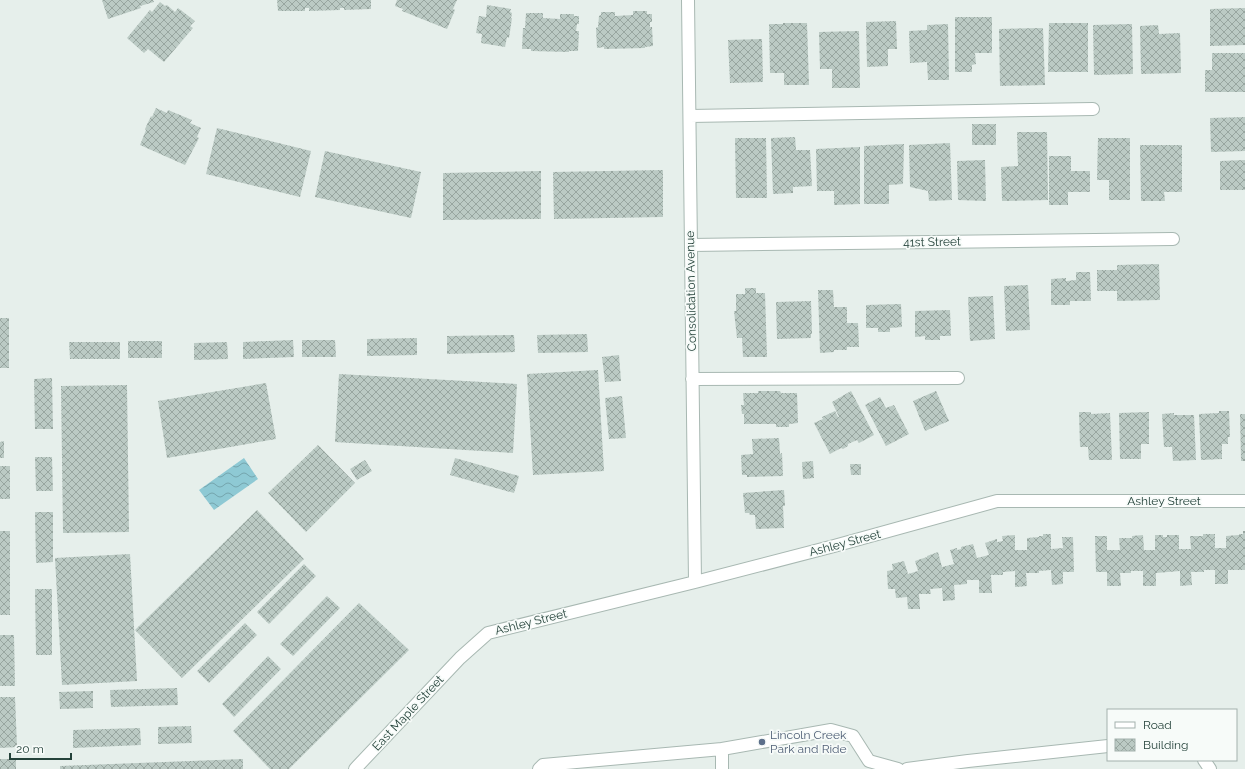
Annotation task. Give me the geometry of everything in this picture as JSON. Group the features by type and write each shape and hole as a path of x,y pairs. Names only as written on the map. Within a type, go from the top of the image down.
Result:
{"street":[{"name":"Consolidation Avenue","path":"688,0 695,582"},
{"path":"690,116 1093,109"},
{"name":"41st Street","path":"691,245 1173,240"},
{"path":"692,379 958,378"},
{"name":"Ashley Street","path":"460,658 488,633 834,546 997,501 1245,501"},
{"name":"East Maple Street","path":"355,769 460,658"},
{"path":"539,769 543,765 722,749 831,730 853,736 869,761 898,769"},
{"path":"907,769 1107,746"},
{"path":"722,749 722,769"}],"water":[{"path":"244,458 258,479 214,510 199,490"}],"building":[{"path":"102,0 153,0 154,2 108,19"},
{"path":"277,0 371,0 371,9 344,10 344,8 340,8 340,10 309,11 309,8 305,8 305,11 278,11"},
{"path":"397,0 457,0 453,9 455,10 447,29 402,11 403,9 395,6"},
{"path":"160,2 165,6 167,5 175,12 178,8 195,21 190,26 193,28 164,62 148,49 144,53 127,38 150,10 152,12"},
{"path":"487,5 511,9 510,12 512,13 512,18 509,38 507,37 505,47 481,43 482,34 476,33 479,16 486,17"},
{"path":"1245,8 1245,45 1210,46 1210,9"},
{"path":"633,11 647,11 647,14 652,14 652,22 650,22 650,27 652,27 653,46 645,48 597,48 596,28 598,27 601,12 615,12 615,16 633,15"},
{"path":"526,13 543,13 543,18 560,19 560,14 574,14 574,16 579,16 579,24 577,24 576,31 579,31 578,51 531,51 531,49 522,49 523,28 525,28"},
{"path":"955,17 992,17 992,53 975,53 976,64 972,65 972,72 955,72"},
{"path":"896,21 897,49 888,49 888,66 867,67 866,22"},
{"path":"807,23 809,85 784,85 784,73 770,73 769,24"},
{"path":"1049,23 1088,23 1088,72 1048,72"},
{"path":"948,24 949,80 928,80 927,62 910,63 909,31 927,30 927,25"},
{"path":"1132,24 1133,74 1094,75 1093,25"},
{"path":"1158,25 1159,34 1180,33 1181,73 1141,74 1140,26"},
{"path":"1043,28 1045,85 1000,86 999,29"},
{"path":"859,31 860,88 832,88 832,69 820,69 819,32"},
{"path":"762,39 763,82 730,83 728,40"},
{"path":"1212,53 1245,53 1245,92 1205,92 1205,70 1212,70"},
{"path":"156,108 167,113 168,110 192,120 190,123 201,128 197,137 199,138 185,165 140,145 146,130 145,129"},
{"path":"1245,117 1245,151 1211,152 1210,118"},
{"path":"972,124 996,124 996,145 972,145"},
{"path":"217,128 311,151 300,197 206,174"},
{"path":"1017,132 1047,132 1048,200 1002,201 1001,167 1018,166"},
{"path":"795,137 796,150 810,150 812,186 793,187 793,193 773,194 771,138"},
{"path":"735,138 766,138 767,198 736,198"},
{"path":"1098,138 1130,138 1130,200 1109,200 1109,180 1097,180"},
{"path":"950,143 952,200 929,201 928,191 910,187 909,145"},
{"path":"904,144 903,184 889,185 889,204 864,204 864,146"},
{"path":"1140,145 1182,145 1182,192 1164,192 1165,201 1141,201"},
{"path":"860,147 860,204 834,205 834,191 817,191 816,149"},
{"path":"325,151 421,172 411,218 315,197"},
{"path":"1049,156 1071,156 1071,171 1090,171 1090,192 1068,192 1068,205 1049,205"},
{"path":"985,160 986,201 958,200 957,161"},
{"path":"1245,160 1245,190 1220,190 1220,161"},
{"path":"663,170 663,217 554,219 553,172"},
{"path":"541,171 541,219 443,220 443,173"},
{"path":"1159,264 1160,300 1117,301 1117,291 1097,291 1097,270 1117,270 1117,265"},
{"path":"1076,272 1090,272 1091,301 1070,301 1070,305 1051,305 1051,279 1066,278 1066,281 1076,280"},
{"path":"1028,285 1030,330 1006,331 1004,286"},
{"path":"745,288 756,288 756,293 765,293 767,357 743,357 742,338 737,338 734,311 736,311 736,294 745,294"},
{"path":"818,290 833,290 834,307 847,307 847,323 858,323 859,347 847,347 847,350 834,350 834,352 820,353"},
{"path":"993,296 995,339 970,341 968,297"},
{"path":"811,301 811,338 777,339 776,302"},
{"path":"901,304 902,327 890,328 890,332 878,332 878,328 866,328 866,305"},
{"path":"950,310 951,336 940,336 940,340 925,340 925,336 915,337 915,311"},
{"path":"0,318 9,318 9,368 0,368"},
{"path":"587,334 588,352 538,353 537,335"},
{"path":"514,335 515,352 447,354 447,336"},
{"path":"417,338 417,355 367,356 367,339"},
{"path":"293,340 294,357 243,359 243,342"},
{"path":"302,340 335,340 336,357 302,357"},
{"path":"128,341 162,341 162,358 128,358"},
{"path":"69,342 120,342 120,359 70,359"},
{"path":"227,342 228,359 194,360 194,343"},
{"path":"619,355 621,381 605,382 602,357"},
{"path":"598,370 604,471 533,475 527,374"},
{"path":"339,374 517,384 513,453 335,442"},
{"path":"52,378 53,429 35,429 34,379"},
{"path":"266,383 276,439 167,458 158,401"},
{"path":"127,385 129,532 63,533 61,386"},
{"path":"758,391 797,393 798,423 789,424 789,427 776,427 776,424 744,424 744,414 742,414 741,405 744,405 743,393 758,393"},
{"path":"851,391 874,435 859,443 857,440 848,444 848,446 843,449 841,448 830,454 814,423 823,419 822,417 835,411 839,417 832,402"},
{"path":"936,391 949,421 925,431 913,401"},
{"path":"622,396 626,438 609,439 605,398"},
{"path":"880,397 886,408 894,405 909,434 886,446 865,405"},
{"path":"1219,411 1229,411 1230,437 1228,437 1228,444 1222,444 1222,459 1201,460 1199,414 1219,413"},
{"path":"1079,412 1091,412 1091,414 1110,413 1112,460 1089,460 1088,447 1080,447"},
{"path":"1149,412 1149,444 1141,444 1141,459 1120,459 1119,413"},
{"path":"1174,413 1174,415 1194,415 1196,460 1173,461 1172,447 1164,447 1162,414"},
{"path":"1240,414 1245,414 1245,461 1241,461"},
{"path":"779,438 780,454 782,453 783,476 747,477 747,475 742,475 741,455 753,454 752,439"},
{"path":"4,441 4,458 0,458 0,442"},
{"path":"318,445 355,483 306,532 268,493"},
{"path":"35,457 52,457 53,491 36,491"},
{"path":"455,458 519,476 514,493 450,475"},
{"path":"365,460 372,471 357,480 350,469"},
{"path":"813,461 814,478 803,479 802,462"},
{"path":"850,464 861,464 861,475 851,475"},
{"path":"0,466 10,466 10,499 0,499"},
{"path":"784,490 784,528 756,529 755,515 745,513 743,493"},
{"path":"257,510 304,559 182,678 135,630"},
{"path":"35,512 53,512 53,562 36,563"},
{"path":"0,531 10,531 10,615 0,615"},
{"path":"1243,531 1245,531 1245,570 1228,570 1228,584 1215,584 1215,570 1204,570 1204,572 1191,572 1192,585 1180,586 1180,571 1156,573 1156,586 1143,586 1143,571 1131,571 1131,573 1120,573 1121,586 1107,586 1107,572 1096,572 1095,536 1107,536 1107,550 1120,550 1119,538 1132,538 1132,536 1143,535 1144,550 1155,550 1155,535 1163,535 1163,537 1167,537 1167,535 1179,535 1179,549 1191,549 1190,536 1215,534 1215,548 1226,548 1226,536 1243,534"},
{"path":"1043,534 1051,534 1051,549 1063,548 1062,537 1073,537 1074,572 1063,572 1063,584 1052,585 1051,570 1039,571 1039,573 1026,573 1027,586 1015,587 1015,571 1003,572 1003,575 991,575 992,593 979,593 979,580 967,580 967,584 954,585 955,600 943,601 942,588 930,589 931,594 919,594 920,609 908,609 907,597 896,598 895,589 888,589 887,571 893,570 892,564 904,561 908,574 918,571 915,561 938,552 942,567 954,564 950,550 957,548 957,550 961,549 961,547 973,544 977,558 989,555 985,543 997,539 997,542 1003,541 1002,536 1015,535 1015,550 1027,550 1027,538 1043,536"},
{"path":"130,554 137,681 62,685 55,558"},
{"path":"304,564 316,576 269,624 257,612"},
{"path":"35,589 52,589 52,655 36,655"},
{"path":"327,596 340,608 293,656 280,644"},
{"path":"359,603 409,650 289,769 270,769 233,731"},
{"path":"245,623 257,635 209,683 197,671"},
{"path":"0,635 14,635 15,686 0,686"},
{"path":"268,656 281,669 234,717 222,704"},
{"path":"177,688 178,705 111,707 110,690"},
{"path":"93,691 93,708 60,709 59,692"},
{"path":"0,697 15,697 17,747 0,748"},
{"path":"191,726 192,743 158,744 158,727"},
{"path":"140,728 141,745 73,748 73,730"},
{"path":"0,759 16,759 16,769 0,769"},
{"path":"243,759 243,769 60,769 60,766"}],"place":[{"name":"Lincoln Creek Park and Ride","path":"762,742"}]}
